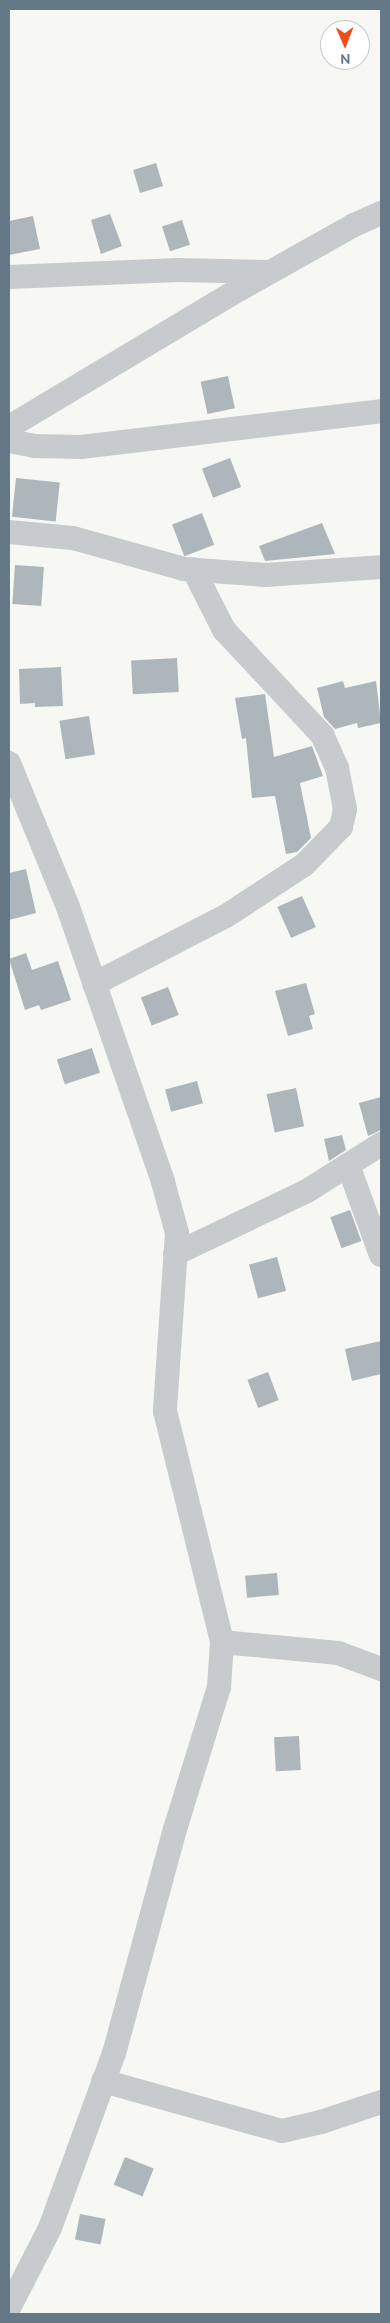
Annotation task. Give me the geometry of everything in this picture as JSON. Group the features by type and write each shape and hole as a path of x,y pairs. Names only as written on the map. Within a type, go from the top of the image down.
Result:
{"street":[{"path":"9,427 270,272 354,225 381,213"},
{"path":"9,277 178,270 270,272"},
{"path":"9,440 34,446 81,447 381,411"},
{"path":"9,532 73,538 193,569 265,575 381,567"},
{"path":"94,984 226,916 304,866 341,827 344,809 337,768 323,736 224,630 193,569"},
{"path":"9,763 68,907 163,1182 177,1233 166,1411 222,1642 219,1687 103,2081 50,2228 9,2308"},
{"path":"175,1254 307,1191 381,1144"},
{"path":"348,1165 381,1255"},
{"path":"222,1642 338,1653 381,1669"},
{"path":"103,2081 282,2131 321,2122 381,2102"}],"building":[{"path":"156,163 163,186 140,193 133,170"},
{"path":"110,214 122,246 101,254 91,220"},
{"path":"33,216 40,249 9,255 9,221"},
{"path":"182,220 190,245 170,251 162,226"},
{"path":"228,376 235,408 207,414 201,382"},
{"path":"230,458 241,487 213,498 202,469"},
{"path":"16,478 60,483 56,521 12,517"},
{"path":"202,513 214,545 184,556 172,524"},
{"path":"322,523 335,554 265,561 259,546"},
{"path":"15,565 44,567 41,606 12,604"},
{"path":"177,658 179,692 133,694 131,660"},
{"path":"61,667 63,706 35,707 35,703 20,704 19,669"},
{"path":"343,681 345,688 376,681 381,723 358,728 357,723 335,729 324,717 317,688"},
{"path":"265,694 274,757 312,746 323,776 300,783 311,838 297,852 286,854 275,796 252,798 246,738 242,739 235,698"},
{"path":"89,716 95,755 65,759 59,721"},
{"path":"26,869 36,913 9,920 9,873"},
{"path":"302,896 316,927 291,938 277,907"},
{"path":"26,953 32,970 58,961 71,1000 41,1010 39,1005 25,1010 9,959"},
{"path":"306,983 315,1014 309,1016 313,1029 288,1036 275,991"},
{"path":"168,987 179,1015 152,1025 141,997"},
{"path":"92,1048 100,1073 65,1084 57,1059"},
{"path":"197,1081 203,1103 171,1112 165,1090"},
{"path":"296,1088 304,1126 275,1132 267,1094"},
{"path":"381,1097 381,1130 368,1136 359,1103"},
{"path":"342,1135 346,1150 329,1161 324,1139"},
{"path":"350,1210 361,1241 342,1248 330,1217"},
{"path":"277,1257 286,1291 258,1298 249,1265"},
{"path":"381,1341 381,1374 352,1381 345,1349"},
{"path":"268,1372 279,1400 258,1408 247,1380"},
{"path":"277,1573 279,1595 247,1598 245,1576"},
{"path":"299,1736 301,1770 276,1771 274,1737"},
{"path":"125,2157 154,2169 143,2196 114,2185"},
{"path":"80,2214 106,2219 101,2244 75,2240"}]}
